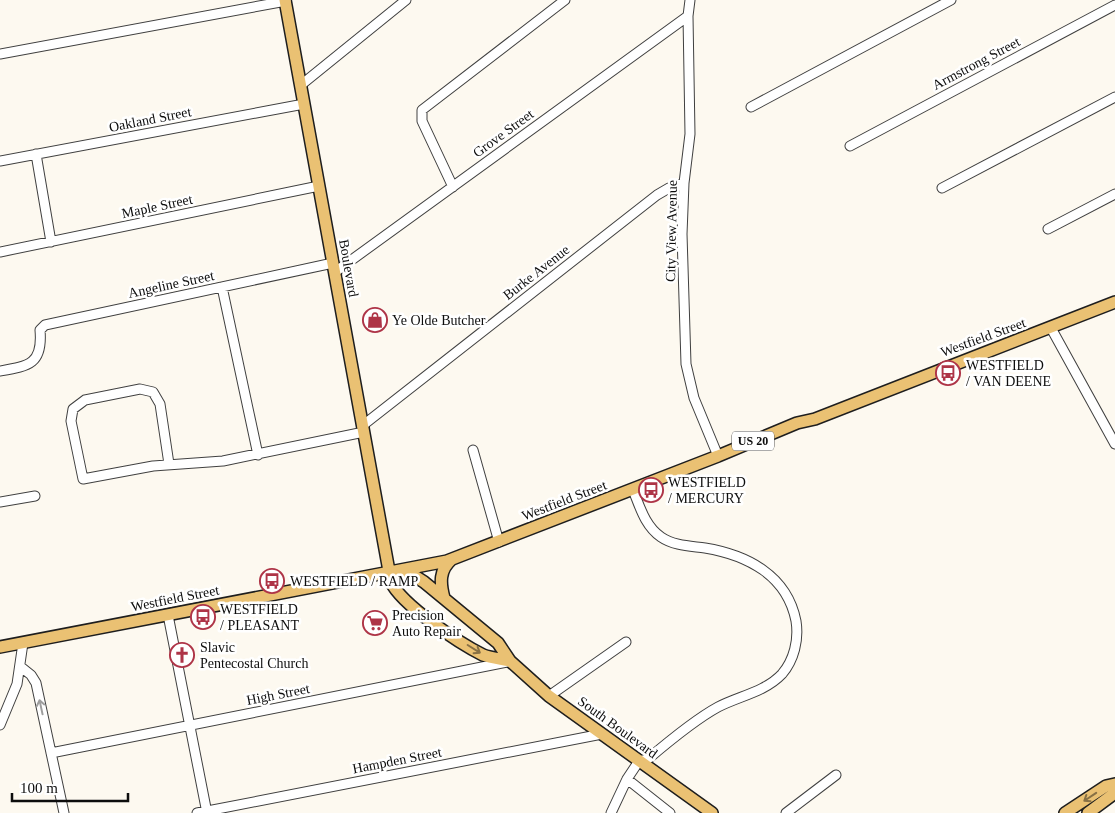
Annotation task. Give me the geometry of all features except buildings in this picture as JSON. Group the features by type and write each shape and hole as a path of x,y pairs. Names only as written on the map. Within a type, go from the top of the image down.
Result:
{"main road":[{"name":"Boulevard","path":"286,0 389,571"},
{"name":"Westfield Street","path":"0,647 454,558 633,490 796,423 815,419 1115,302"},
{"path":"444,598 441,574 454,558"},
{"name":"South Boulevard","path":"389,571 413,576 444,598 498,644 510,661 549,696 712,813"},
{"name":"South Boulevard","path":"389,571 395,589 410,605 484,655 510,661"},
{"path":"1066,813 1106,786 1115,784"},
{"path":"1088,813 1115,793"}],"street":[{"path":"0,54 286,0"},
{"path":"301,85 406,0"},
{"path":"453,187 422,121 422,110 565,0"},
{"name":"City View Avenue","path":"690,0 688,16 690,134 684,183 682,234 686,364 694,398 718,456"},
{"path":"751,107 951,0"},
{"name":"Armstrong Street","path":"850,146 1115,5"},
{"name":"Grove Street","path":"334,268 453,187 688,16"},
{"path":"942,188 1115,98"},
{"name":"Oakland Street","path":"0,161 304,104"},
{"path":"36,154 52,242"},
{"name":"Burke Avenue","path":"363,429 657,195 669,188 684,183"},
{"name":"Maple Street","path":"0,252 319,186"},
{"path":"1048,229 1115,194"},
{"name":"Angeline Street","path":"0,371 26,365 39,354 41,347 40,330 44,326 222,287 334,268"},
{"path":"222,287 258,455"},
{"path":"1051,328 1115,444"},
{"path":"170,464 158,398 149,390 137,389 85,400 73,408 71,421 83,479 170,464 211,462 258,455 363,429"},
{"path":"473,450 499,542"},
{"path":"611,813 627,779 639,761 648,759 715,709 762,688 776,679 791,659 797,631 790,602 769,574 736,555 676,544 661,537 645,520 633,490"},
{"path":"0,502 35,496"},
{"path":"168,615 207,812"},
{"path":"549,696 626,642"},
{"path":"0,725 14,694 21,667 23,643"},
{"name":"High Street","path":"52,753 510,661"},
{"path":"21,667 31,674 36,683 64,813"},
{"name":"Hampden Street","path":"197,813 602,734"},
{"path":"786,813 836,775"},
{"path":"627,779 670,813"}],"place":[{"name":"Ye Olde Butcher","path":"375,320"},
{"name":"WESTFIELD / VAN DEENE","path":"948,373"},
{"name":"WESTFIELD / MERCURY","path":"651,490"},
{"name":"WESTFIELD / RAMP","path":"272,581"},
{"name":"WESTFIELD / PLEASANT","path":"203,617"},
{"name":"Precision Auto Repair","path":"375,623"},
{"name":"Slavic Pentecostal Church","path":"182,655"}]}
